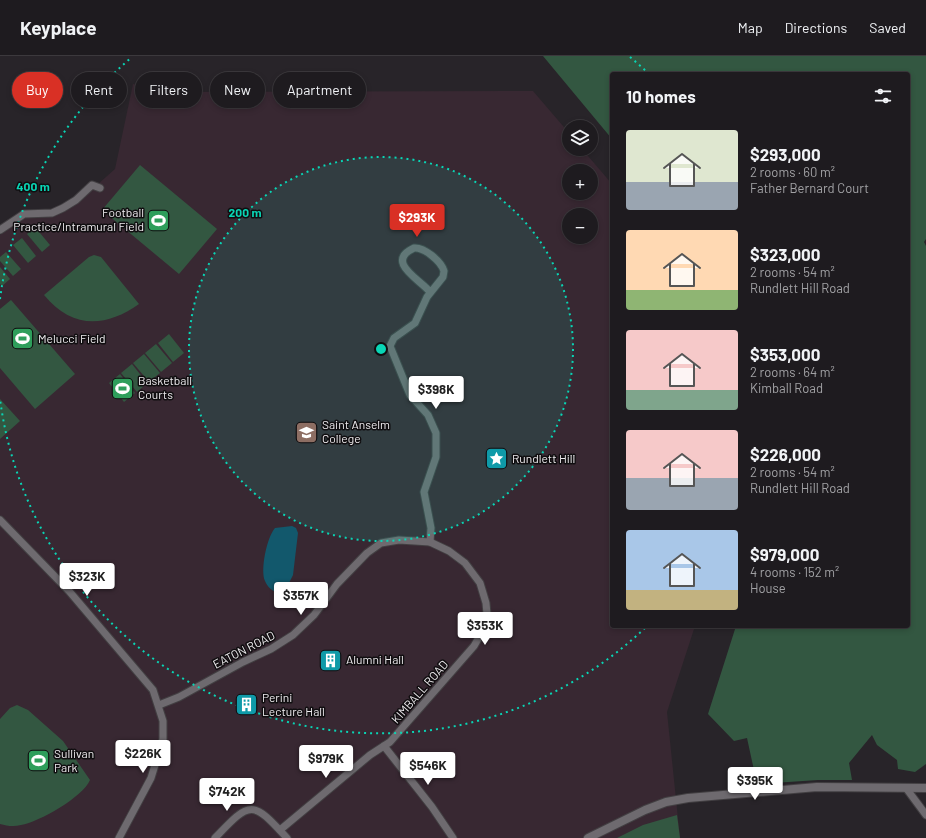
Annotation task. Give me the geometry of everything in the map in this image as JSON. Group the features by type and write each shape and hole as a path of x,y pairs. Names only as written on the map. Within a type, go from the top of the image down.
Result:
{"street":[{"path":"0,230 24,214 52,213 63,208 76,200 92,185 100,188"},
{"path":"430,292 406,270 403,265 405,255 414,248 421,250 439,262 444,268 443,277 430,292 415,323 393,340 390,346 410,395 428,415 436,433 436,457 424,492 431,528 430,542"},
{"path":"0,520 69,591 144,676 153,690 159,705 164,724 164,734 156,766 119,838"},
{"name":"EATON ROAD","path":"159,705 179,697 294,636 314,615 335,586 376,545 399,540 430,542"},
{"name":"KIMBALL ROAD","path":"280,830 370,754 384,746 396,736 474,646 485,627 487,614 486,603 476,577 460,558 430,542"},
{"path":"384,746 432,807 453,838"},
{"path":"588,838 645,810 666,802 683,799 817,787 926,788"},
{"path":"906,788 926,816"},
{"path":"215,838 237,816 243,812 253,809 264,814 287,838"}],"shaded area":[{"name":"Saint Anselm College","path":"133,84 135,84 135,108 202,108 202,92 210,92 210,108 265,108 265,92 273,92 273,108 366,108 366,91 533,91 562,125 562,156 588,156 595,164 562,164 562,200 598,200 598,168 610,182 610,628 694,628 667,712 680,838 0,838 0,235 25,217 37,215 52,217 71,208 115,169"}],"green space":[{"path":"543,56 926,56 926,239 924,242 926,246 926,764 915,772 898,769 897,760 877,745 872,735 849,763 852,780 818,780 757,784 747,738 734,741 708,714 735,628 910,628 910,72 610,72 610,137 598,122 598,120 596,120"},
{"name":"Football Practice/Intramural Field","path":"140,165 217,229 179,274 102,210"},
{"path":"35,227 50,245 42,252 27,234"},
{"path":"22,238 36,256 28,263 13,245"},
{"path":"6,252 21,269 13,276 0,261 0,257"},
{"path":"94,255 101,257 139,304 114,318 101,321 89,321 77,319 66,314 44,295 89,257"},
{"path":"0,267 10,279 2,286 0,284"},
{"name":"Melucci Field","path":"11,300 75,374 35,409 0,368 0,309"},
{"name":"Basketball Courts","path":"169,334 184,353 173,362 158,343"},
{"name":"Basketball Courts","path":"156,344 172,363 161,372 145,353"},
{"name":"Basketball Courts","path":"144,354 160,373 149,382 133,363"},
{"name":"Basketball Courts","path":"132,364 147,383 137,392 121,373"},
{"name":"Basketball Courts","path":"120,374 135,393 124,402 109,383"},
{"path":"0,399 20,421 0,439"},
{"name":"Sullivan Park","path":"17,705 28,710 63,741 90,780 79,794 60,808 29,823 18,826 10,826 0,824 0,719 10,708"},
{"path":"677,815 680,838 617,838 643,825"}],"water":[{"path":"292,526 296,528 298,533 293,575 285,591 276,592 268,586 265,581 263,569 265,554 269,539 275,528"}],"place":[{"name":"Football Practice/Intramural Field","path":"159,220"},
{"name":"Melucci Field","path":"22,339"},
{"name":"Basketball Courts","path":"122,388"},
{"name":"Saint Anselm College","path":"306,432"},
{"name":"Rundlett Hill","path":"497,459"},
{"name":"Alumni Hall","path":"330,660"},
{"name":"Perini Lecture Hall","path":"246,705"},
{"name":"Sullivan Park","path":"38,761"}]}
